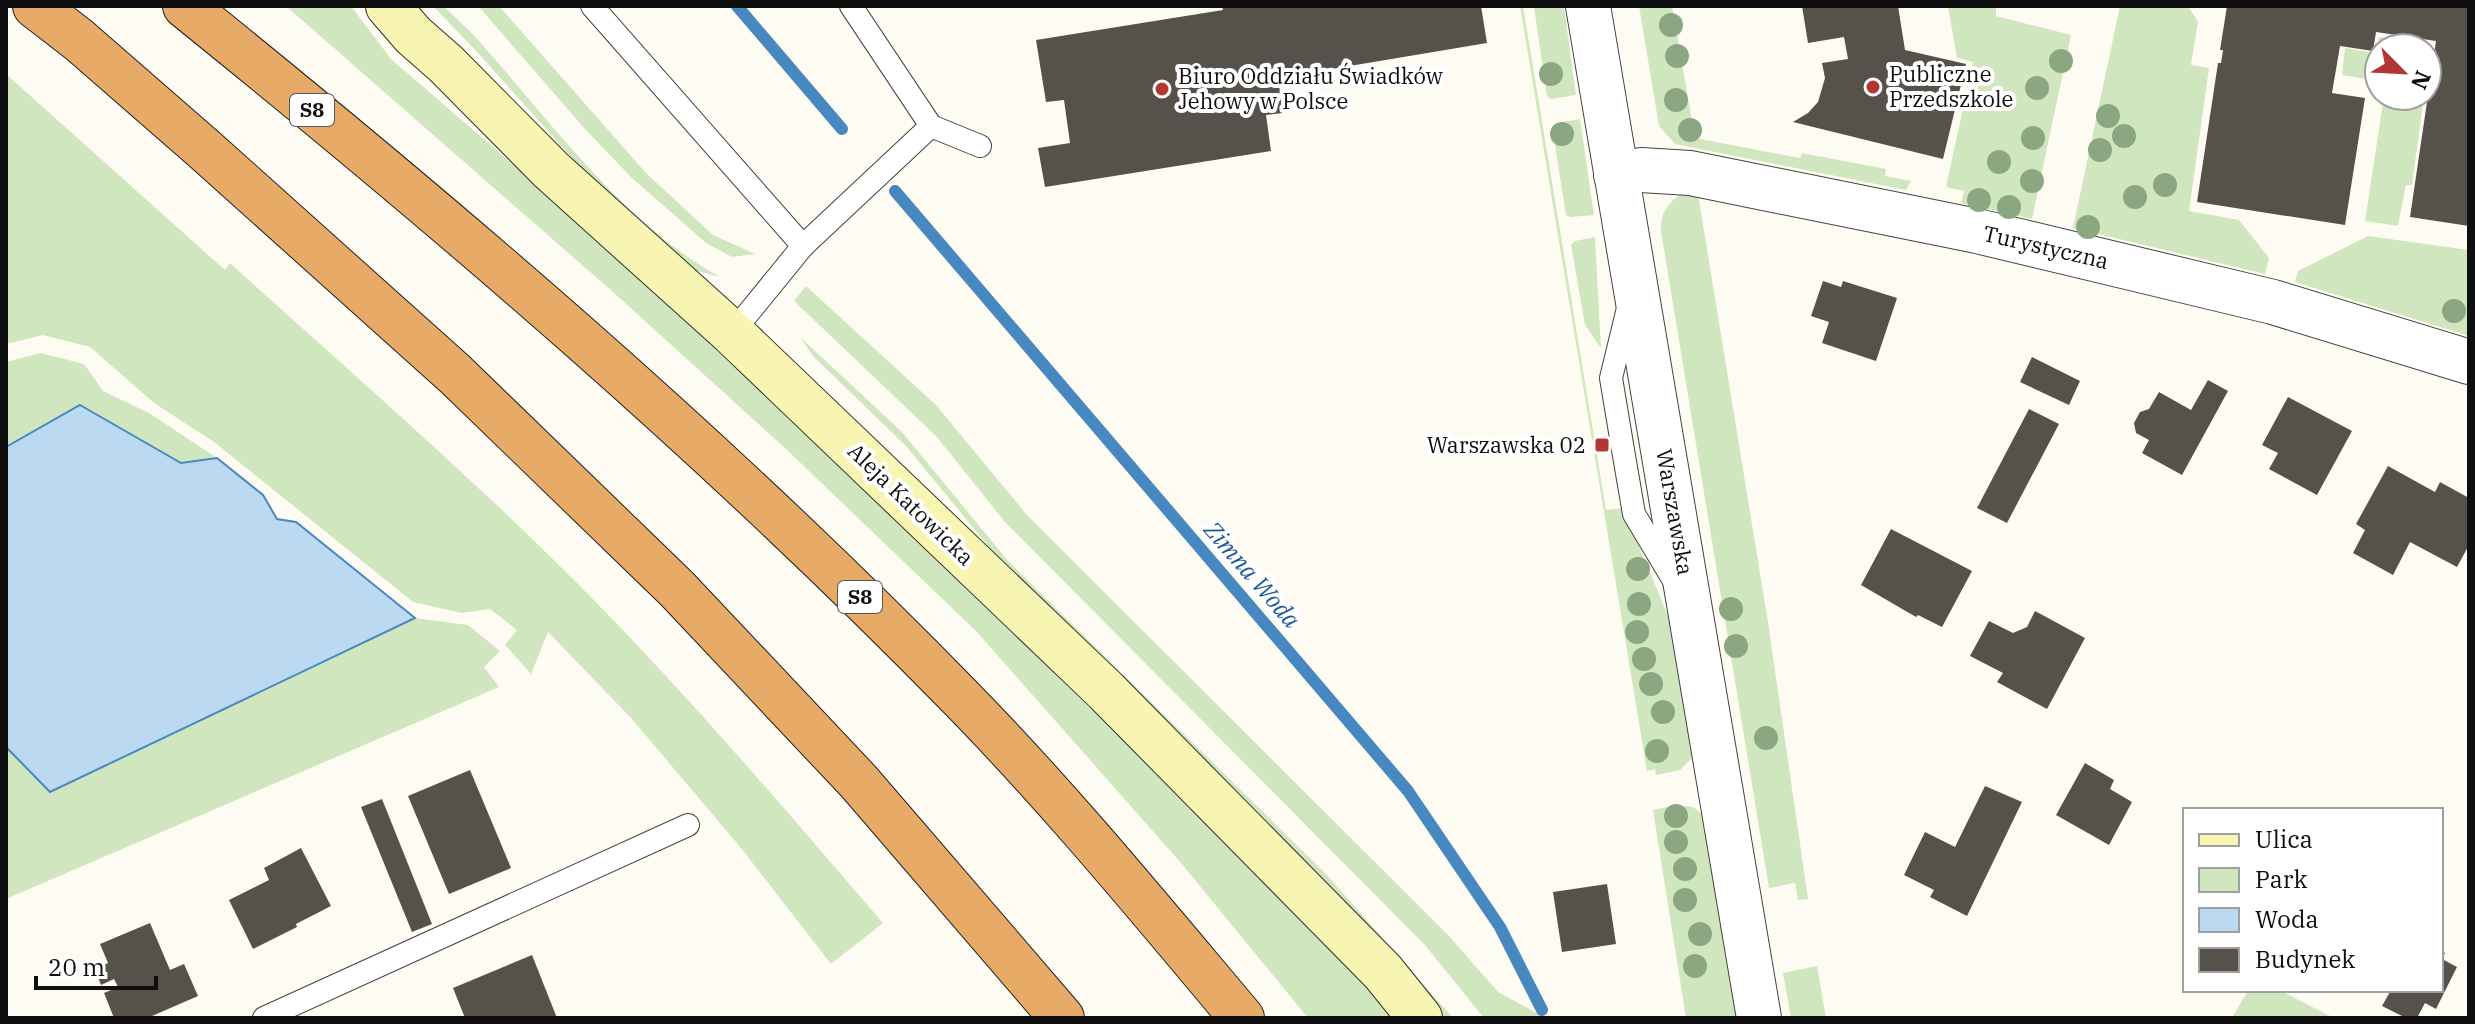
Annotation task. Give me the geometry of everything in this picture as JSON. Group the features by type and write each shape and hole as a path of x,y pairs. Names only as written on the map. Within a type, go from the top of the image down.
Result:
{"highway":[{"path":"35,6 79,40 204,149 455,374 677,589 859,782 1062,1018"},
{"name":"S8","path":"185,6 539,300 757,497 1030,770 1242,1018"}],"street":[{"name":"Aleja Katowicka","path":"388,6 413,35 551,170 732,333 1106,691 1383,972 1420,1018"},
{"name":"Warszawska","path":"1588,6 1759,1018"},
{"name":"Turystyczna","path":"1616,175 1641,170 1690,173 1977,231 2273,302 2469,362"}],"lane":[{"path":"592,6 803,246"},
{"path":"851,6 931,126 980,146"},
{"path":"732,333 803,246 931,126"},
{"path":"264,1018 688,825"}],"green space":[{"path":"286,6 351,6 391,59 626,262 788,408 1256,870 1395,1018 1308,1018 1181,863 976,631 787,450 613,292"},
{"path":"433,6 444,6 470,32 590,170 621,201 685,255 720,277 694,270 591,179"},
{"path":"478,6 499,6 646,173 713,235 755,254 732,257 706,243 631,177"},
{"path":"1520,6 1523,6 1606,510 1623,508 1674,630 1695,755 1680,770 1656,775 1655,769 1647,771"},
{"path":"1639,6 1672,6 1695,138 1800,158 1802,153 1886,169 1885,176 1911,181 1906,190 1675,144 1659,126"},
{"path":"1948,6 1996,6 1996,16 2071,35 2032,219 1961,203 1964,191 1946,187 1973,62 1957,58"},
{"path":"2120,6 2188,6 2198,22 2191,65 2209,68 2189,211 2239,220 2269,258 2265,274 2073,228"},
{"path":"1534,7 1564,7 1576,95 1551,99 1547,96"},
{"path":"2345,48 2363,51 2363,78 2342,75"},
{"path":"6,74 225,270 230,263 532,539 693,706 883,923 831,964 741,848 632,719 548,632 531,674 505,645 517,630 490,609 462,613 413,602 214,442 154,403 90,347 43,335 6,344"},
{"path":"2382,112 2422,112 2412,185 2406,185 2398,226 2365,221"},
{"path":"1580,119 1594,215 1571,217 1566,215 1552,127 1556,123"},
{"path":"1680,194 1698,194 1768,622 1808,899 1798,900 1795,883 1769,888 1661,231 1665,210"},
{"path":"2368,236 2469,250 2469,336 2295,282 2298,271"},
{"path":"1595,237 1601,348 1585,325 1571,245 1575,241"},
{"path":"806,286 936,405 1027,515 1450,937 1498,992 1546,1018 1484,1018 1424,944 1005,522 936,436 794,301"},
{"path":"800,337 902,432 1009,562 1327,875 1453,1018 1445,1018 1386,948 998,558 906,446 813,356"},
{"path":"41,353 84,364 103,391 149,413 217,458 181,463 80,405 6,447 6,362"},
{"path":"415,618 468,625 500,651 484,667 499,687 6,899 6,747 51,792"},
{"path":"1677,805 1693,807 1706,817 1741,1018 1686,1018 1653,810"},
{"path":"1817,966 1826,1018 1791,1018 1783,973"},
{"path":"2247,992 2283,992 2334,1018 2232,1018"}],"water":[{"path":"80,405 181,463 217,458 263,495 277,519 296,522 415,618 50,792 6,747 6,447"}],"building":[{"name":"Biuro Oddziału Świadków Jehowy w Polsce","path":"1222,6 1481,6 1487,43 1278,78 1283,113 1266,115 1271,151 1045,187 1038,148 1070,143 1064,100 1046,102 1036,40 1223,10"},
{"path":"1802,6 1898,6 1905,50 1966,64 1943,159 1793,122 1818,102 1825,78 1822,63 1848,59 1844,37 1808,43"},
{"path":"2227,6 2469,6 2469,226 2410,217 2426,112 2443,112 2443,32 2363,32 2363,49 2340,46 2332,93 2363,98 2345,225 2197,202 2218,63 2221,63 2223,50 2220,50"},
{"path":"1823,281 1841,287 1843,281 1897,298 1876,361 1822,343 1829,322 1811,316"},
{"path":"2032,357 2080,381 2069,405 2020,382"},
{"path":"2208,380 2228,391 2182,475 2142,453 2149,440 2136,433 2134,423 2140,412 2149,409 2159,392 2191,410"},
{"path":"2288,397 2352,431 2317,495 2269,469 2278,453 2262,445"},
{"path":"2029,409 2059,424 2007,523 1977,508"},
{"path":"2388,466 2435,492 2440,482 2469,498 2469,545 2457,567 2410,542 2393,575 2353,553 2365,530 2356,524"},
{"path":"1891,529 1972,571 1942,627 1918,615 1916,617 1861,585"},
{"path":"2035,611 2085,638 2047,709 1997,682 2003,673 1970,656 1989,621 2013,633 2027,627"},
{"path":"2085,763 2114,780 2110,789 2132,802 2109,845 2056,815"},
{"path":"470,770 511,868 449,894 408,796"},
{"path":"1985,786 2022,802 1967,916 1930,897 1934,890 1904,875 1925,832 1955,847"},
{"path":"382,799 432,924 412,932 361,807"},
{"path":"301,848 331,906 253,949 229,900 269,880 264,868"},
{"path":"1607,884 1616,944 1562,952 1553,892"},
{"path":"150,923 170,970 184,964 198,996 152,1016 114,1018 104,993 118,987 114,979 101,985 95,969 108,963 100,944"},
{"path":"532,955 557,1018 465,1018 453,988"},
{"path":"2443,960 2457,967 2436,1009 2425,1003 2417,1018 2406,1018 2382,1006 2390,992 2443,992"}],"waterway":[{"name":"Zimna Woda","path":"737,6 842,129"},
{"name":"Zimna Woda","path":"895,191 1408,791 1500,927 1542,1010"}],"place":[{"name":"Publiczne Przedszkole","path":"1873,87"},
{"name":"Biuro Oddziału Świadków Jehowy w Polsce","path":"1162,89"},
{"name":"Warszawska 02","path":"1602,445"}]}
